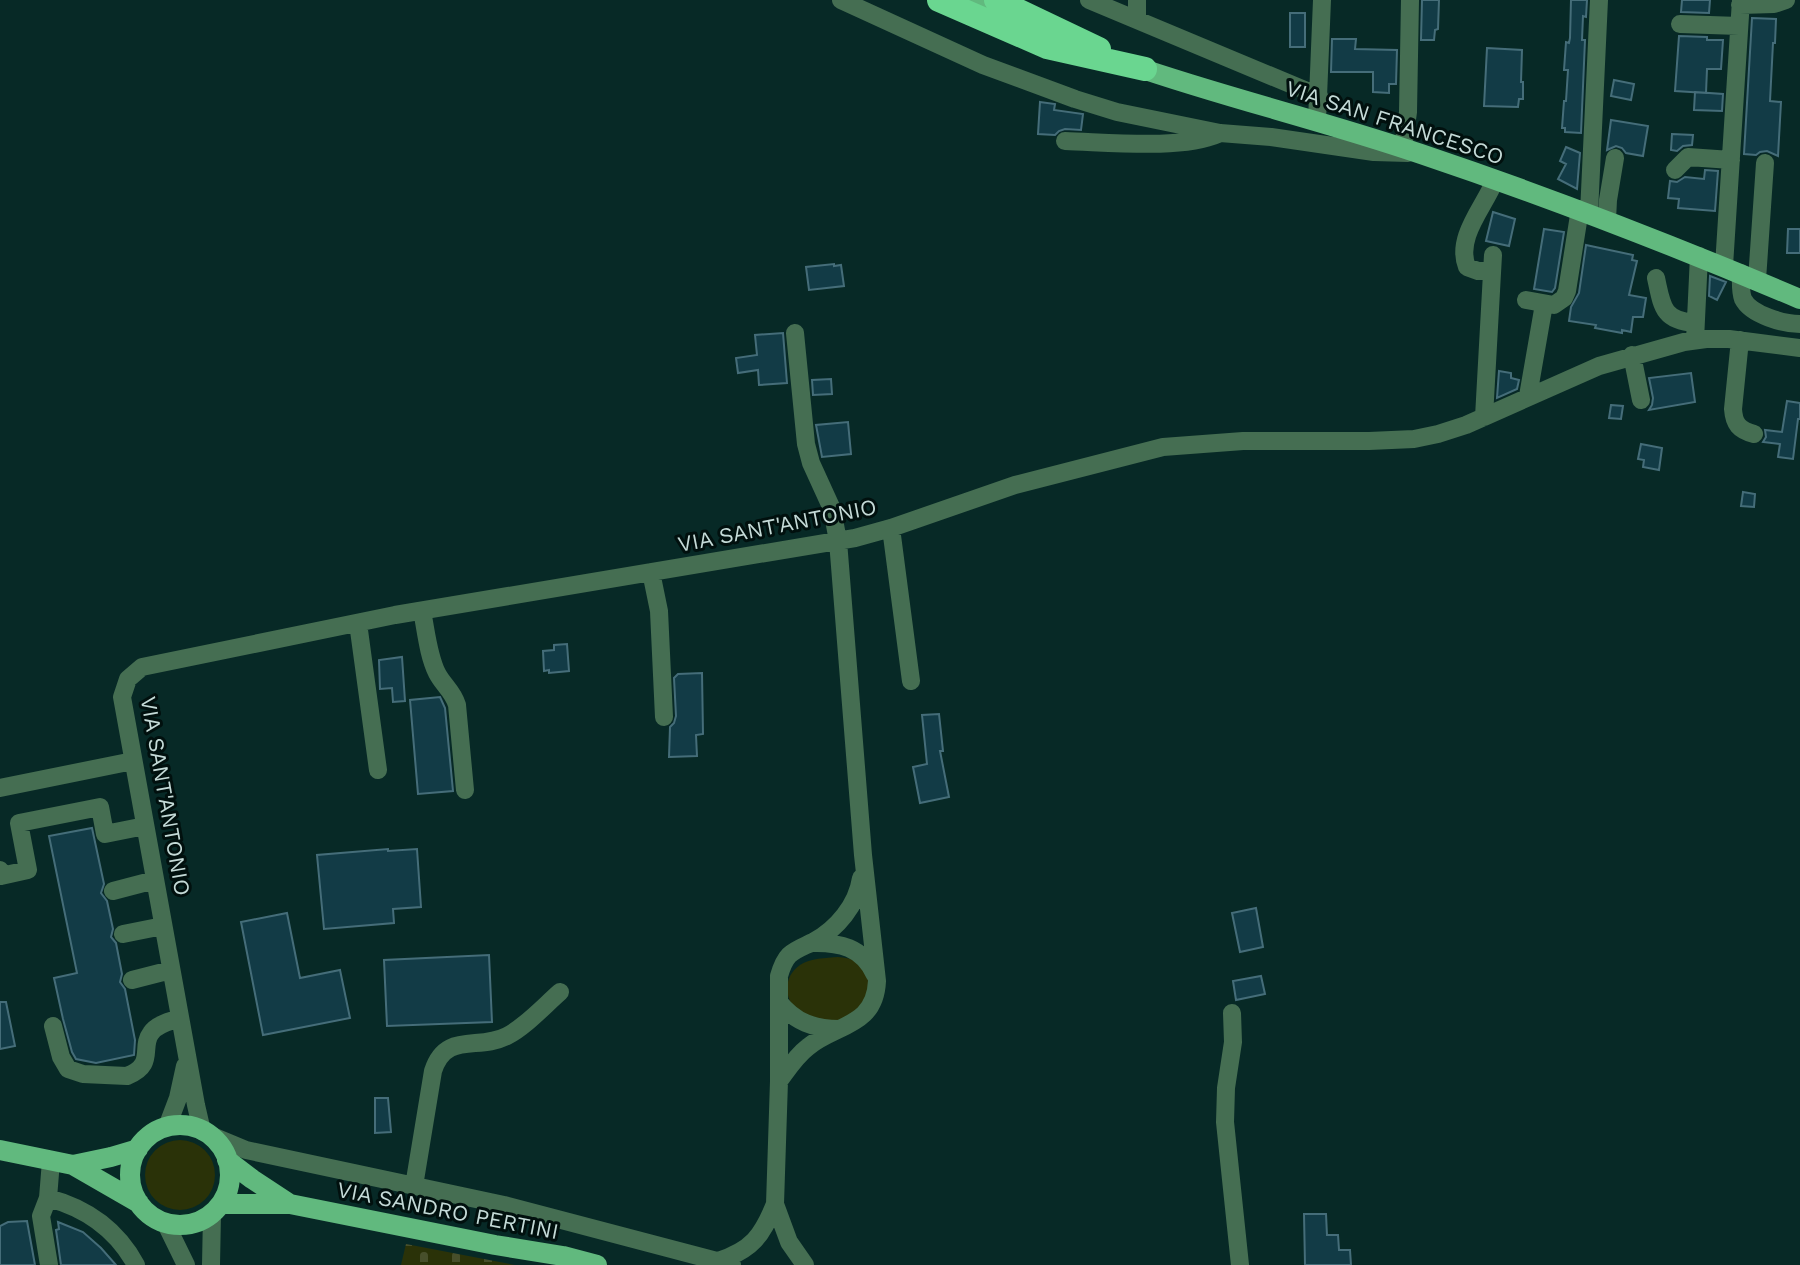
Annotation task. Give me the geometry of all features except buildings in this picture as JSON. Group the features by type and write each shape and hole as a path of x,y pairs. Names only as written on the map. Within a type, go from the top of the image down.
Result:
{"highway":[{"path":"939,0 1047,47 1145,69"},
{"path":"996,0 1145,69"}],"main road":[{"name":"VIA SAN FRANCESCO","path":"972,0 1061,40 1145,69 1411,151 1592,214 1800,299"},
{"path":"0,1150 73,1165 139,1203 155,1218 177,1225 201,1220 216,1209 230,1178 223,1150 206,1133 189,1126 167,1127 156,1132 138,1149 133,1161 130,1176 139,1203"},
{"path":"73,1165 138,1149"},
{"name":"VIA SANDRO PERTINI","path":"227,1160 290,1204"},
{"name":"VIA SANDRO PERTINI","path":"216,1209 290,1204 597,1265"}],"street":[{"path":"841,0 983,65 1075,99 1137,117 1220,133 1374,152 1411,151 1407,121 1410,0"},
{"path":"1089,0 1319,96"},
{"path":"1137,0 1137,20"},
{"path":"1317,121 1322,0"},
{"path":"1528,396 1535,302 1558,304 1566,295 1592,214 1599,0"},
{"path":"1786,0 1774,4 1741,2 1731,160 1743,297 1749,307 1759,313 1783,322 1800,324"},
{"path":"1680,24 1739,26"},
{"path":"1065,141 1183,142 1220,133"},
{"path":"1675,170 1688,157 1731,160"},
{"path":"1592,214 1608,200 1615,158"},
{"path":"1741,273 1765,163"},
{"path":"1484,417 1492,262 1478,271 1467,267 1464,250 1470,229 1495,180"},
{"path":"1695,331 1699,256"},
{"path":"1656,278 1662,305 1668,314 1695,331"},
{"name":"VIA SANT'ANTONIO","path":"206,1133 187,1055 122,697 128,679 142,667 422,611 838,541 891,528 1015,485 1163,447 1243,441 1414,439 1448,432 1599,366 1695,331 1800,348"},
{"path":"779,1081 809,1046 858,1021 875,996 877,981 863,855 838,541 832,509 808,453 795,333"},
{"path":"1740,340 1734,419 1742,430 1754,434"},
{"path":"1632,355 1641,400"},
{"path":"891,528 911,681"},
{"path":"651,572 659,611 664,717"},
{"path":"422,611 436,669 453,693 457,705 465,790"},
{"path":"358,623 378,770"},
{"path":"0,788 133,761"},
{"path":"0,870 1,876 28,870 19,823 100,807 105,834 145,826"},
{"path":"206,1133 246,1150 504,1205 725,1263 750,1246 766,1226 775,1204 779,976 793,951 811,943 837,924 848,911 860,886 863,855"},
{"path":"113,891 155,880"},
{"path":"123,934 163,926"},
{"path":"811,943 834,944 858,951 871,965 877,981"},
{"path":"132,980 171,970"},
{"path":"414,1186 433,1071 443,1052 455,1046 496,1041 510,1034 560,992"},
{"path":"779,1002 791,1015 806,1024 843,1028"},
{"path":"1232,1013 1233,1042 1225,1122 1240,1265"},
{"path":"53,1026 61,1057 68,1069 83,1074 127,1076 137,1070 145,1059 152,1031 180,1018"},
{"name":"VIA SANT'ANTONIO","path":"167,1127 178,1098 187,1055"},
{"path":"49,1265 41,1216 48,1198 51,1161"},
{"path":"48,1198 77,1208 98,1220 115,1235 136,1265"},
{"path":"775,1204 789,1242 805,1265"},
{"path":"211,1265 216,1209"},
{"path":"165,1222 186,1265"}],"green space":[{"path":"838,957 860,964 869,980 871,996 845,1020 817,1020 804,1016 791,1004 788,996 787,988 793,972 808,961"},
{"path":"180,1140 205,1150 215,1175 205,1200 180,1210 155,1200 145,1175 155,1150"},
{"path":"406,1244 515,1265 401,1265"}]}
